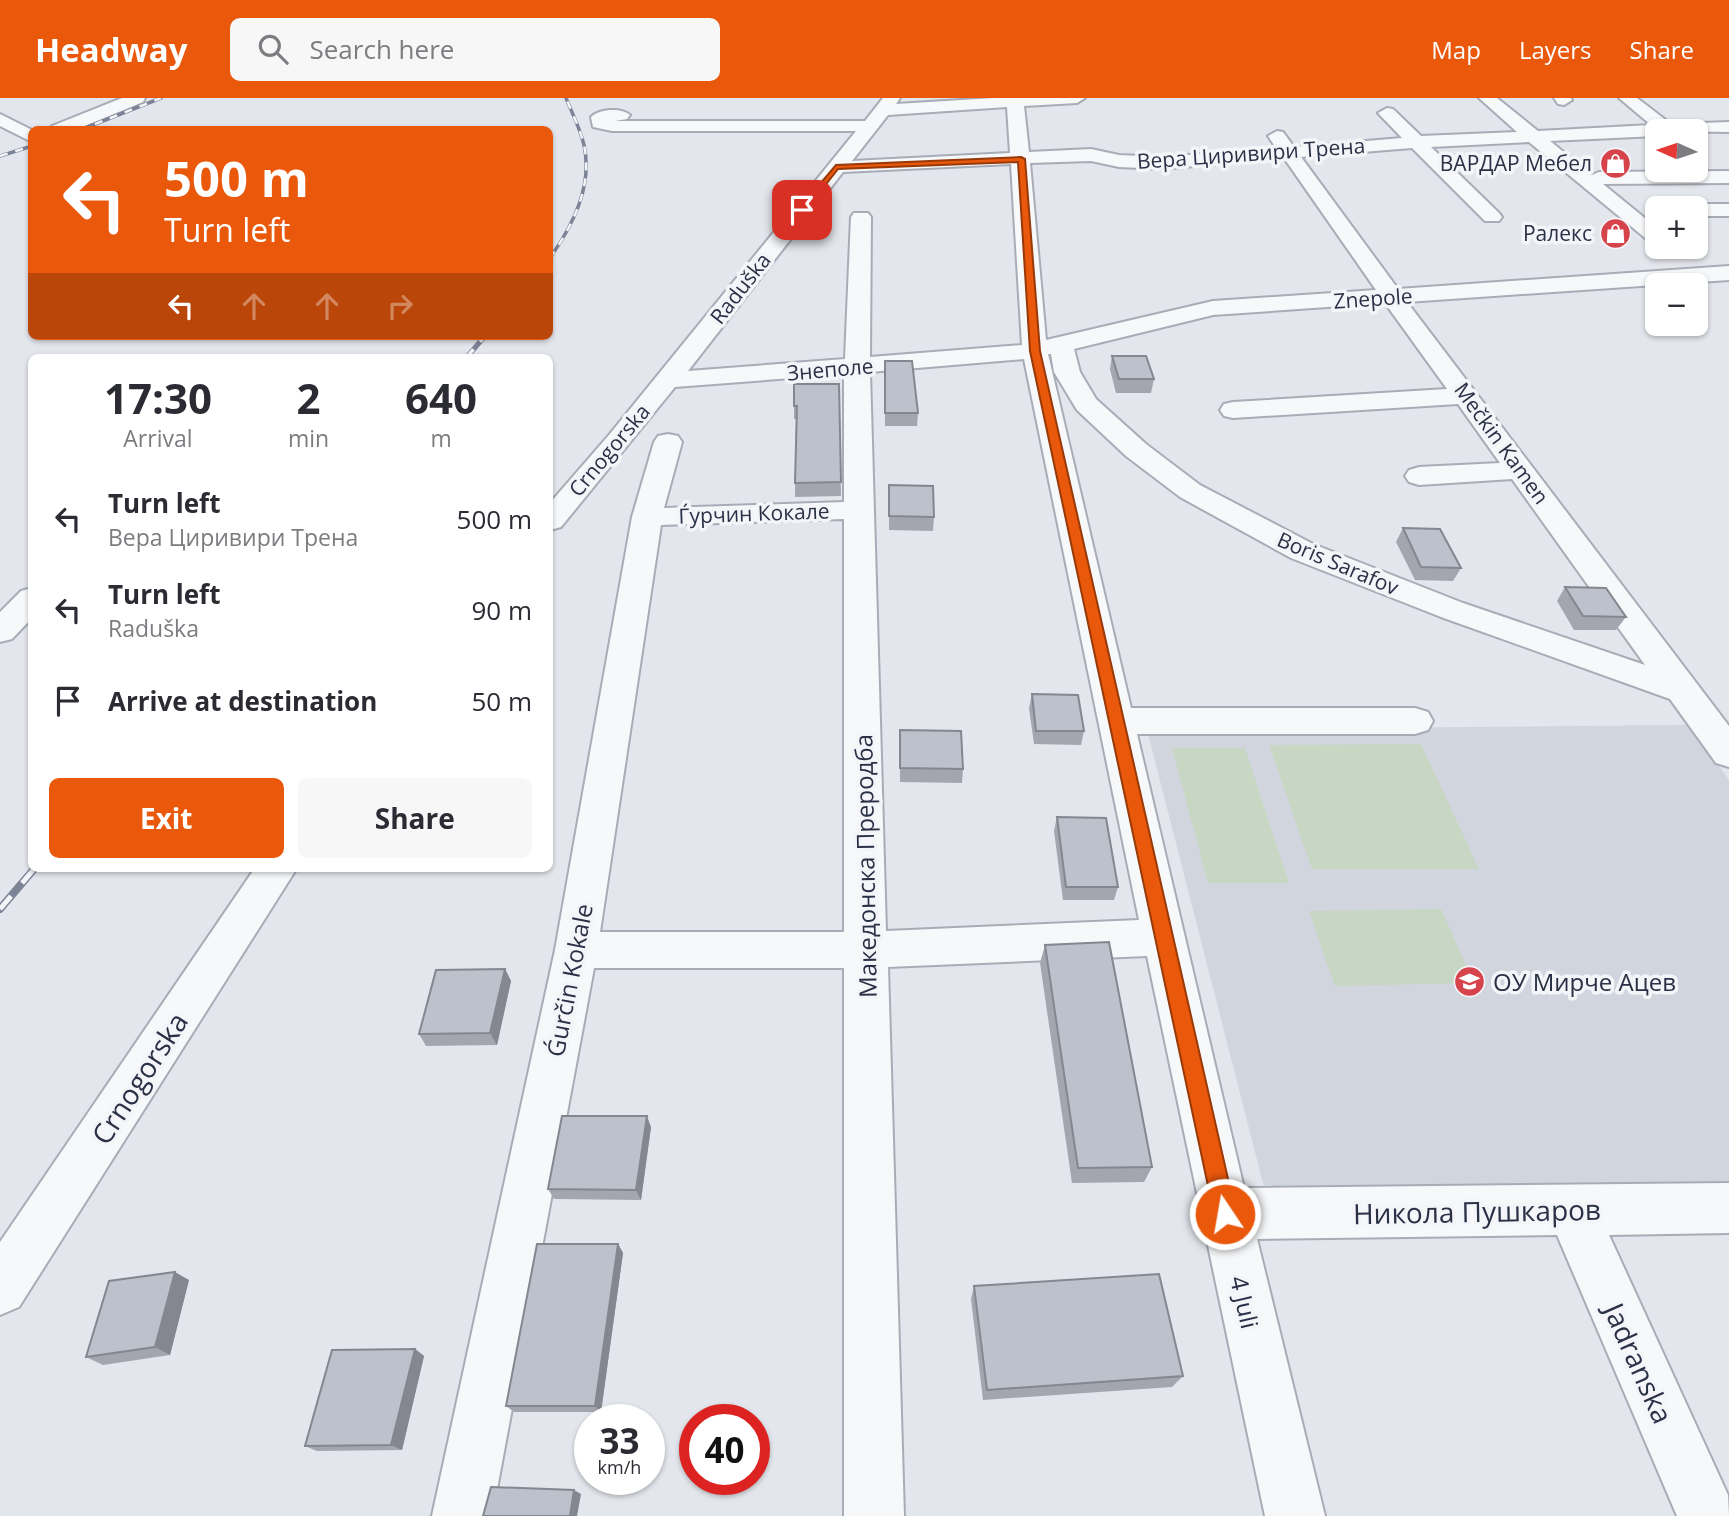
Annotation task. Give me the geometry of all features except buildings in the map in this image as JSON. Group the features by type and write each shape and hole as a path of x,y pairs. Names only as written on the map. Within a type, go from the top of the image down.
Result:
{"street":[{"path":"621,114 600,117 599,123 611,126 681,128 1016,100 1077,98"},
{"path":"1487,98 1645,209"},
{"path":"1502,98 1645,227"},
{"path":"1627,98 1653,119"},
{"path":"67,126 126,100"},
{"name":"4 Juli","path":"1016,100 1021,159 1048,348 1117,721 1225,1214 1295,1516"},
{"name":"Raduška","path":"667,380 880,111"},
{"name":"Вера Циривири Трена","path":"1387,113 1492,217"},
{"path":"0,119 28,135"},
{"name":"Вера Циривири Трена","path":"1708,128 1729,127"},
{"name":"Вера Циривири Трена","path":"836,167 1091,155 1119,161 1162,163 1282,143 1416,142 1645,130"},
{"name":"Mečkin Kamen","path":"1282,143 1392,297 1729,752"},
{"path":"1599,178 1729,177"},
{"path":"1708,210 1729,210"},
{"name":"Македонска Преродба","path":"861,217 857,367 874,1516"},
{"path":"1687,259 1715,276"},
{"name":"Znepole","path":"1048,348 1198,310 1715,276"},
{"name":"Знеполе","path":"667,380 857,367 1048,348"},
{"name":"Boris Sarafov","path":"1048,348 1067,372 1086,404 1136,450 1189,491 1302,551 1452,610 1682,690"},
{"name":"Crnogorska","path":"553,517 667,380"},
{"path":"1233,410 1467,396"},
{"name":"Ǵurčin Kokale","path":"462,1516 576,950 647,517 668,442"},
{"path":"1419,476 1521,470"},
{"name":"Ѓурчин Кокале","path":"647,517 860,510"},
{"path":"0,631 28,601"},
{"path":"1117,721 1415,721"},
{"name":"Crnogorska","path":"0,1288 274,872"},
{"path":"576,950 867,950 1164,937"},
{"name":"Никола Пушкаров","path":"1225,1214 1729,1208"},
{"name":"Jadranska","path":"1572,1211 1707,1516"}],"shaded area":[{"name":"ОУ Мирче Ацев","path":"1690,725 1729,780 1729,1182 1264,1187 1147,730"}],"green space":[{"path":"1421,744 1479,869 1312,869 1269,745"},
{"path":"1172,748 1245,748 1289,883 1208,883"},
{"path":"1441,909 1474,983 1335,986 1309,911"}],"railway":[{"path":"90,126 161,98"},
{"path":"553,253 573,219 586,175 584,145 566,98"},
{"path":"0,156 28,147"},
{"path":"470,354 482,340"},
{"path":"0,909 32,872"}],"place":[{"name":"ВАРДАР Мебел","path":"1615,163"},
{"name":"Ралекс","path":"1615,233"},
{"name":"ОУ Мирче Ацев","path":"1470,981"}],"route":[{"path":"802,210 836,167 1021,159 1035,351 1225,1214"}]}
